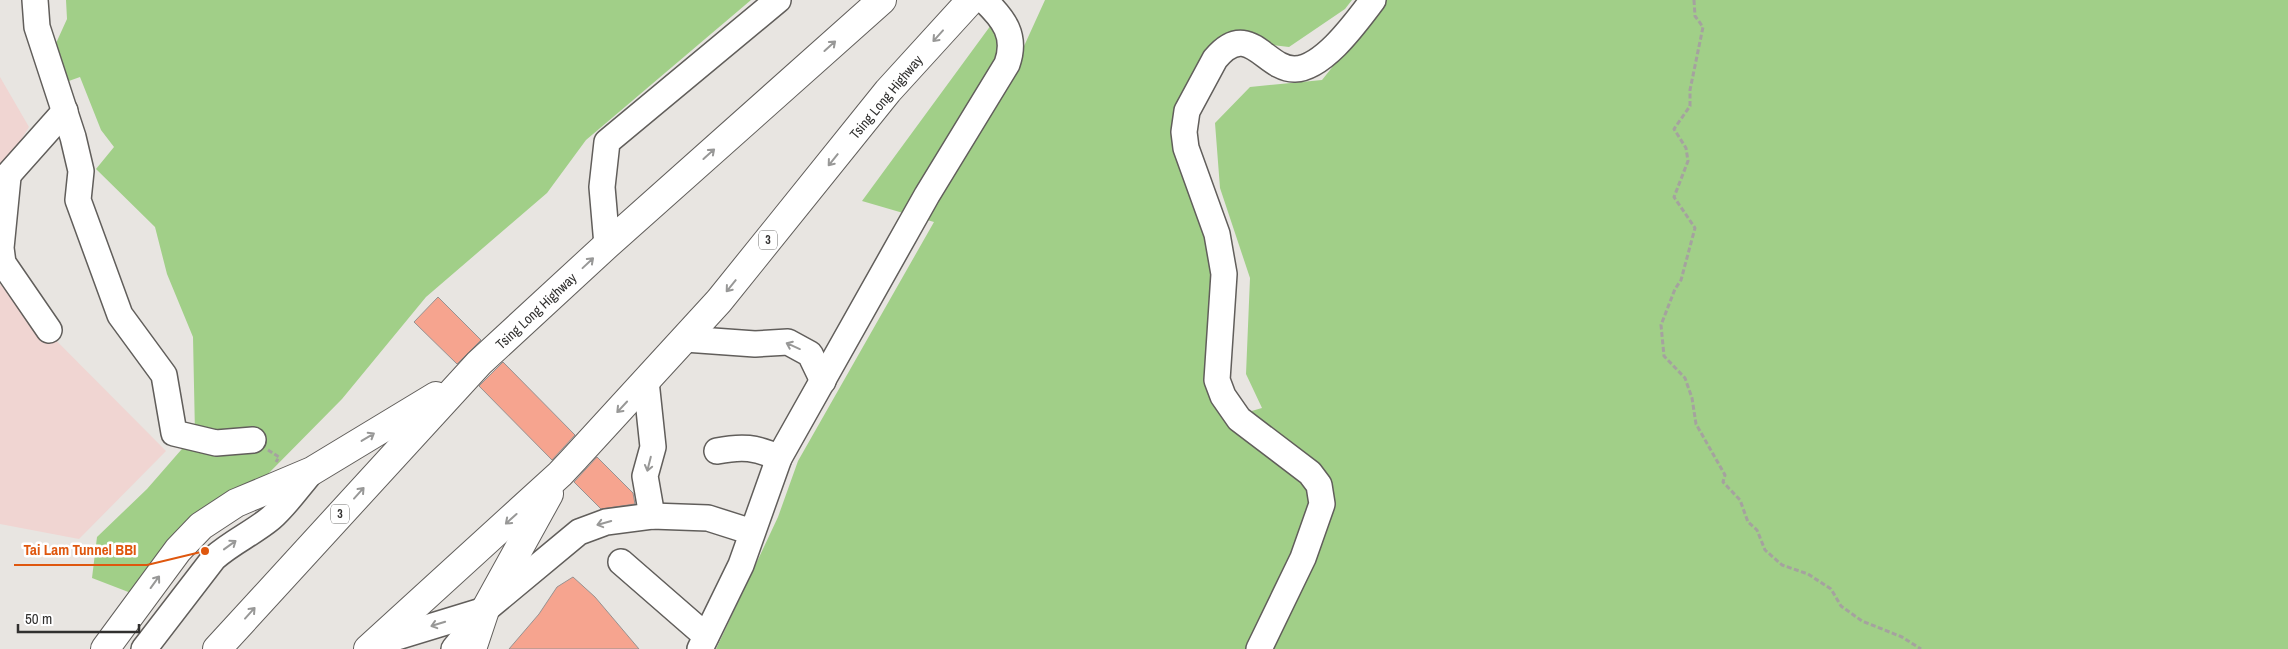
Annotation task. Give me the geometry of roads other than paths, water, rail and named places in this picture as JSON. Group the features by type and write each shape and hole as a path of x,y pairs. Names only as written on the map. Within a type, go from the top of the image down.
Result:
{"highway":[{"name":"Tsing Long Highway","path":"217,649 462,380 608,245 882,0"},
{"name":"Tsing Long Highway","path":"371,647 560,474 719,301 888,91 971,0"},
{"path":"105,649 178,550 201,526 236,503 312,471 462,380"},
{"path":"472,649 485,610 560,474"}],"street":[{"path":"35,0 37,26 65,111 81,171 78,200 120,315 164,375 174,433 216,443 253,440"},
{"path":"608,245 602,187 607,142 778,0"},
{"path":"1259,649 1304,558 1322,504 1319,485 1310,473 1239,419 1227,402 1217,380 1224,274 1216,234 1186,148 1184,121 1187,111 1215,58 1221,52 1238,44 1248,45 1260,50 1282,67 1294,70 1306,67 1332,50 1373,0"},
{"path":"621,562 703,642 740,565 780,458 927,195 1007,64 1011,50 1011,38 1006,24 991,6"},
{"path":"49,330 3,263 1,248 4,180 65,111"},
{"path":"685,339 755,344 788,342 810,354 822,381"},
{"path":"646,381 653,447 645,476 652,516"},
{"path":"717,451 740,446 764,450 780,458"},
{"path":"144,649 214,558 227,546 258,528 272,517 312,471"},
{"path":"454,649 485,610 579,532 606,522 652,516 708,518 752,532"},
{"path":"371,647 485,610"}],"place":[{"name":"Tai Lam Tunnel BBI","path":"205,551"}]}
